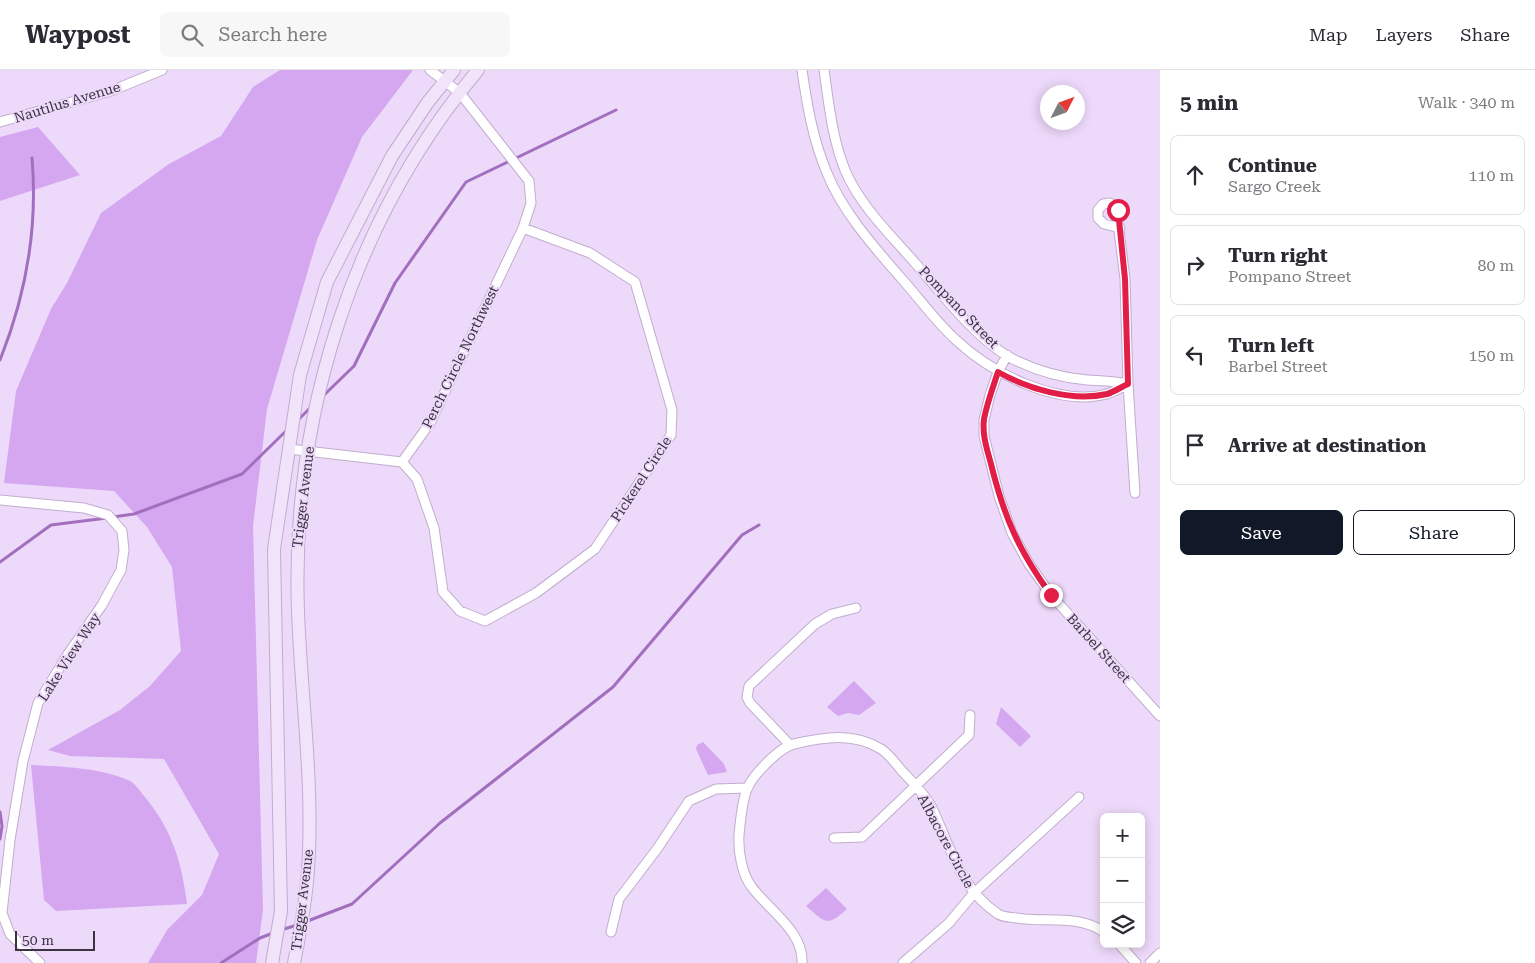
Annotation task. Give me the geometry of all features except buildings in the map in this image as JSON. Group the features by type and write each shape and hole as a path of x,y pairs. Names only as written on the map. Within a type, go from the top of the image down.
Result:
{"main road":[{"name":"Trigger Avenue","path":"272,963 281,910 274,550 300,375 327,282 392,156 454,70"},
{"name":"Trigger Avenue","path":"294,963 308,862 309,817 296,550 308,451 322,376 352,281 381,218 414,157 478,70"}],"street":[{"name":"Nautilus Avenue","path":"0,122 111,91 162,70"},
{"path":"430,70 460,93 530,181 531,203 523,228"},
{"name":"Pompano Street","path":"802,70 815,138 827,174 848,210 888,263 954,339 983,363 1012,380 1048,392 1080,396 1107,394 1128,384"},
{"name":"Pompano Street","path":"824,70 830,121 843,163 867,208 949,302 989,342 1007,355 1041,371 1086,380 1106,379 1128,384"},
{"name":"Perch Circle Northwest","path":"402,462 430,423 523,228"},
{"name":"Pickerel Circle","path":"402,462 417,479 434,528 443,592 460,611 485,621 536,593 595,549 671,436 672,410 634,282 590,253 523,228"},
{"path":"1120,228 1125,279 1128,384 1135,493"},
{"name":"Barbel Street","path":"1007,355 998,372 984,420 984,436 999,496 1012,534 1029,564 1051,595 1160,716"},
{"path":"289,449 402,462"},
{"name":"Lake View Way","path":"0,500 84,508 108,515 122,531 124,550 121,570 102,605 66,657 38,703 23,761 10,840 2,913 10,934 40,963"},
{"path":"790,745 750,703 747,697 749,686 815,624 832,614 856,608"},
{"path":"834,838 862,837 970,734 970,714"},
{"name":"Albacore Circle","path":"802,963 802,956 796,940 750,885 740,856 739,836 747,788 766,764 790,745 822,737 848,736 882,750 916,786 930,806 957,868 974,893 999,915 1036,921 1077,920 1100,929"},
{"path":"611,932 619,899 658,849 689,801 716,789 747,788"},
{"name":"Albacore Circle","path":"974,893 1079,797"},
{"path":"903,963 949,923 974,893"},
{"path":"1123,948 1136,963"},
{"path":"1150,963 1160,953"}],"shaded area":[{"path":"280,70 413,70 362,137 317,240 267,409 253,526 263,910 256,963 148,963 167,930 202,895 219,854 164,759 70,756 48,750 120,710 150,686 181,651 172,567 147,527 114,491 4,483 16,391 51,309 67,283 101,213 169,164 221,136 253,87"},
{"path":"38,127 80,175 0,201 0,137"},
{"path":"854,681 876,703 859,715 848,713 838,716 827,707"},
{"path":"1001,707 1031,736 1020,747 996,724"},
{"path":"703,742 724,764 727,772 708,775 696,749 697,745"},
{"path":"31,765 68,767 104,772 133,783 154,808 169,834 179,861 187,904 56,911 44,900"},
{"path":"826,888 847,909 830,921 822,919 806,906"}],"waterway":[{"path":"322,397 354,366 395,283 466,182 616,110"},
{"path":"0,360 17,311 28,261 33,210 32,158"},
{"path":"297,421 312,406"},
{"path":"113,517 134,514 242,474 287,430"},
{"path":"0,562 51,525 107,518"},
{"path":"305,922 352,904 440,823 613,687 742,535 759,525"},
{"path":"0,812 2,826 0,839"},
{"path":"281,930 297,925"},
{"path":"221,963 260,938 273,933"}],"route":[{"path":"1051,595 1029,564 1012,534 999,496 984,436 984,420 998,372 1012,380 1048,392 1080,396 1107,394 1128,384 1125,279 1118,210"}]}
